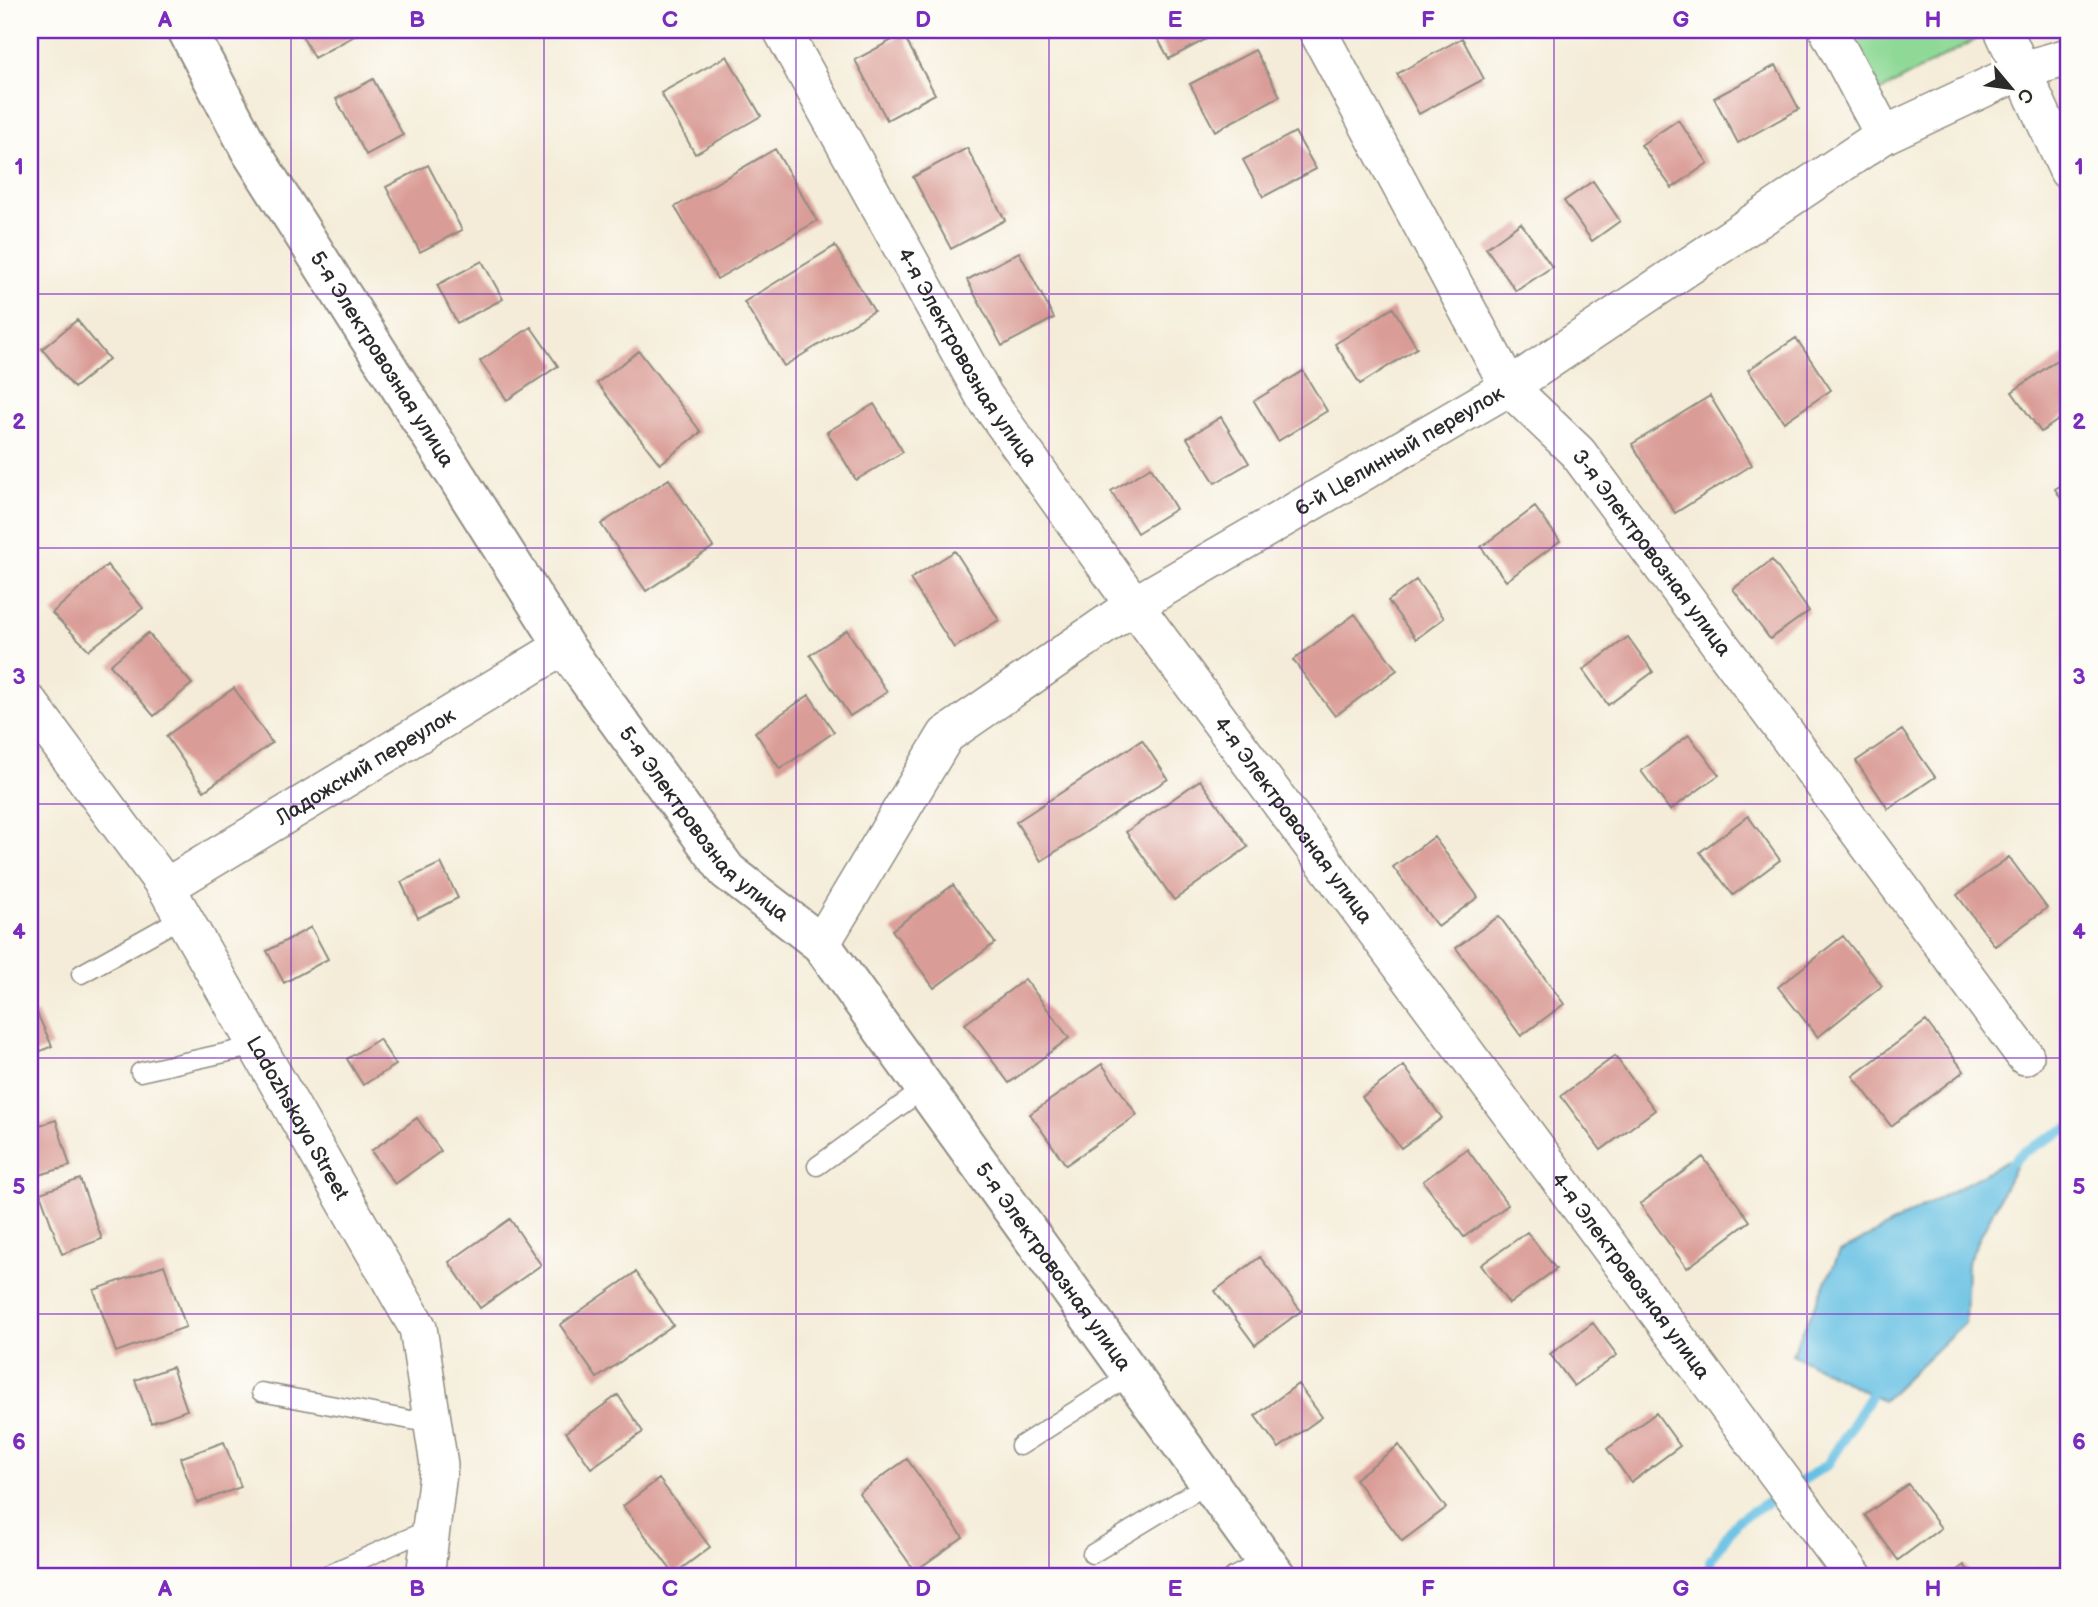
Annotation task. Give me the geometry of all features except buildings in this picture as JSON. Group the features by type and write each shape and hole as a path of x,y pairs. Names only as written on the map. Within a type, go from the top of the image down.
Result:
{"street":[{"name":"5-я Электровозная улица","path":"187,30 250,150 564,646 727,871 821,944 1209,1483 1258,1572"},
{"name":"4-я Электровозная улица","path":"782,30 984,396 1134,605 1854,1577"},
{"name":"3-я Электровозная улица","path":"1317,30 1509,387 1578,453 2025,1056"},
{"path":"1828,30 1884,135"},
{"path":"2003,30 2068,171"},
{"name":"6-й Целинный переулок","path":"821,944 946,735 1134,605 1509,387 1884,135 2023,69 2068,57"},
{"name":"Ладожский переулок","path":"175,902 564,646"},
{"name":"Ladozhskaya Street","path":"30,704 175,902 418,1328 439,1465 426,1569 428,1577"}],"lane":[{"path":"81,974 175,902"},
{"path":"140,1072 256,1046"},
{"path":"817,1166 925,1088"},
{"path":"1020,1446 1131,1375"},
{"path":"261,1392 432,1424"},
{"path":"1092,1554 1209,1483"},
{"path":"322,1577 431,1528"}],"green space":[{"path":"1847,30 1986,30 1988,33 1879,92"}],"water":[{"path":"2022,1153 1967,1263 1965,1322 1883,1401 1792,1354 1840,1252"}],"waterway":[{"path":"2012,1163 2022,1153 2068,1128"},
{"path":"1712,1577 1710,1561 1737,1521 1827,1465 1871,1395 1875,1382"}]}
